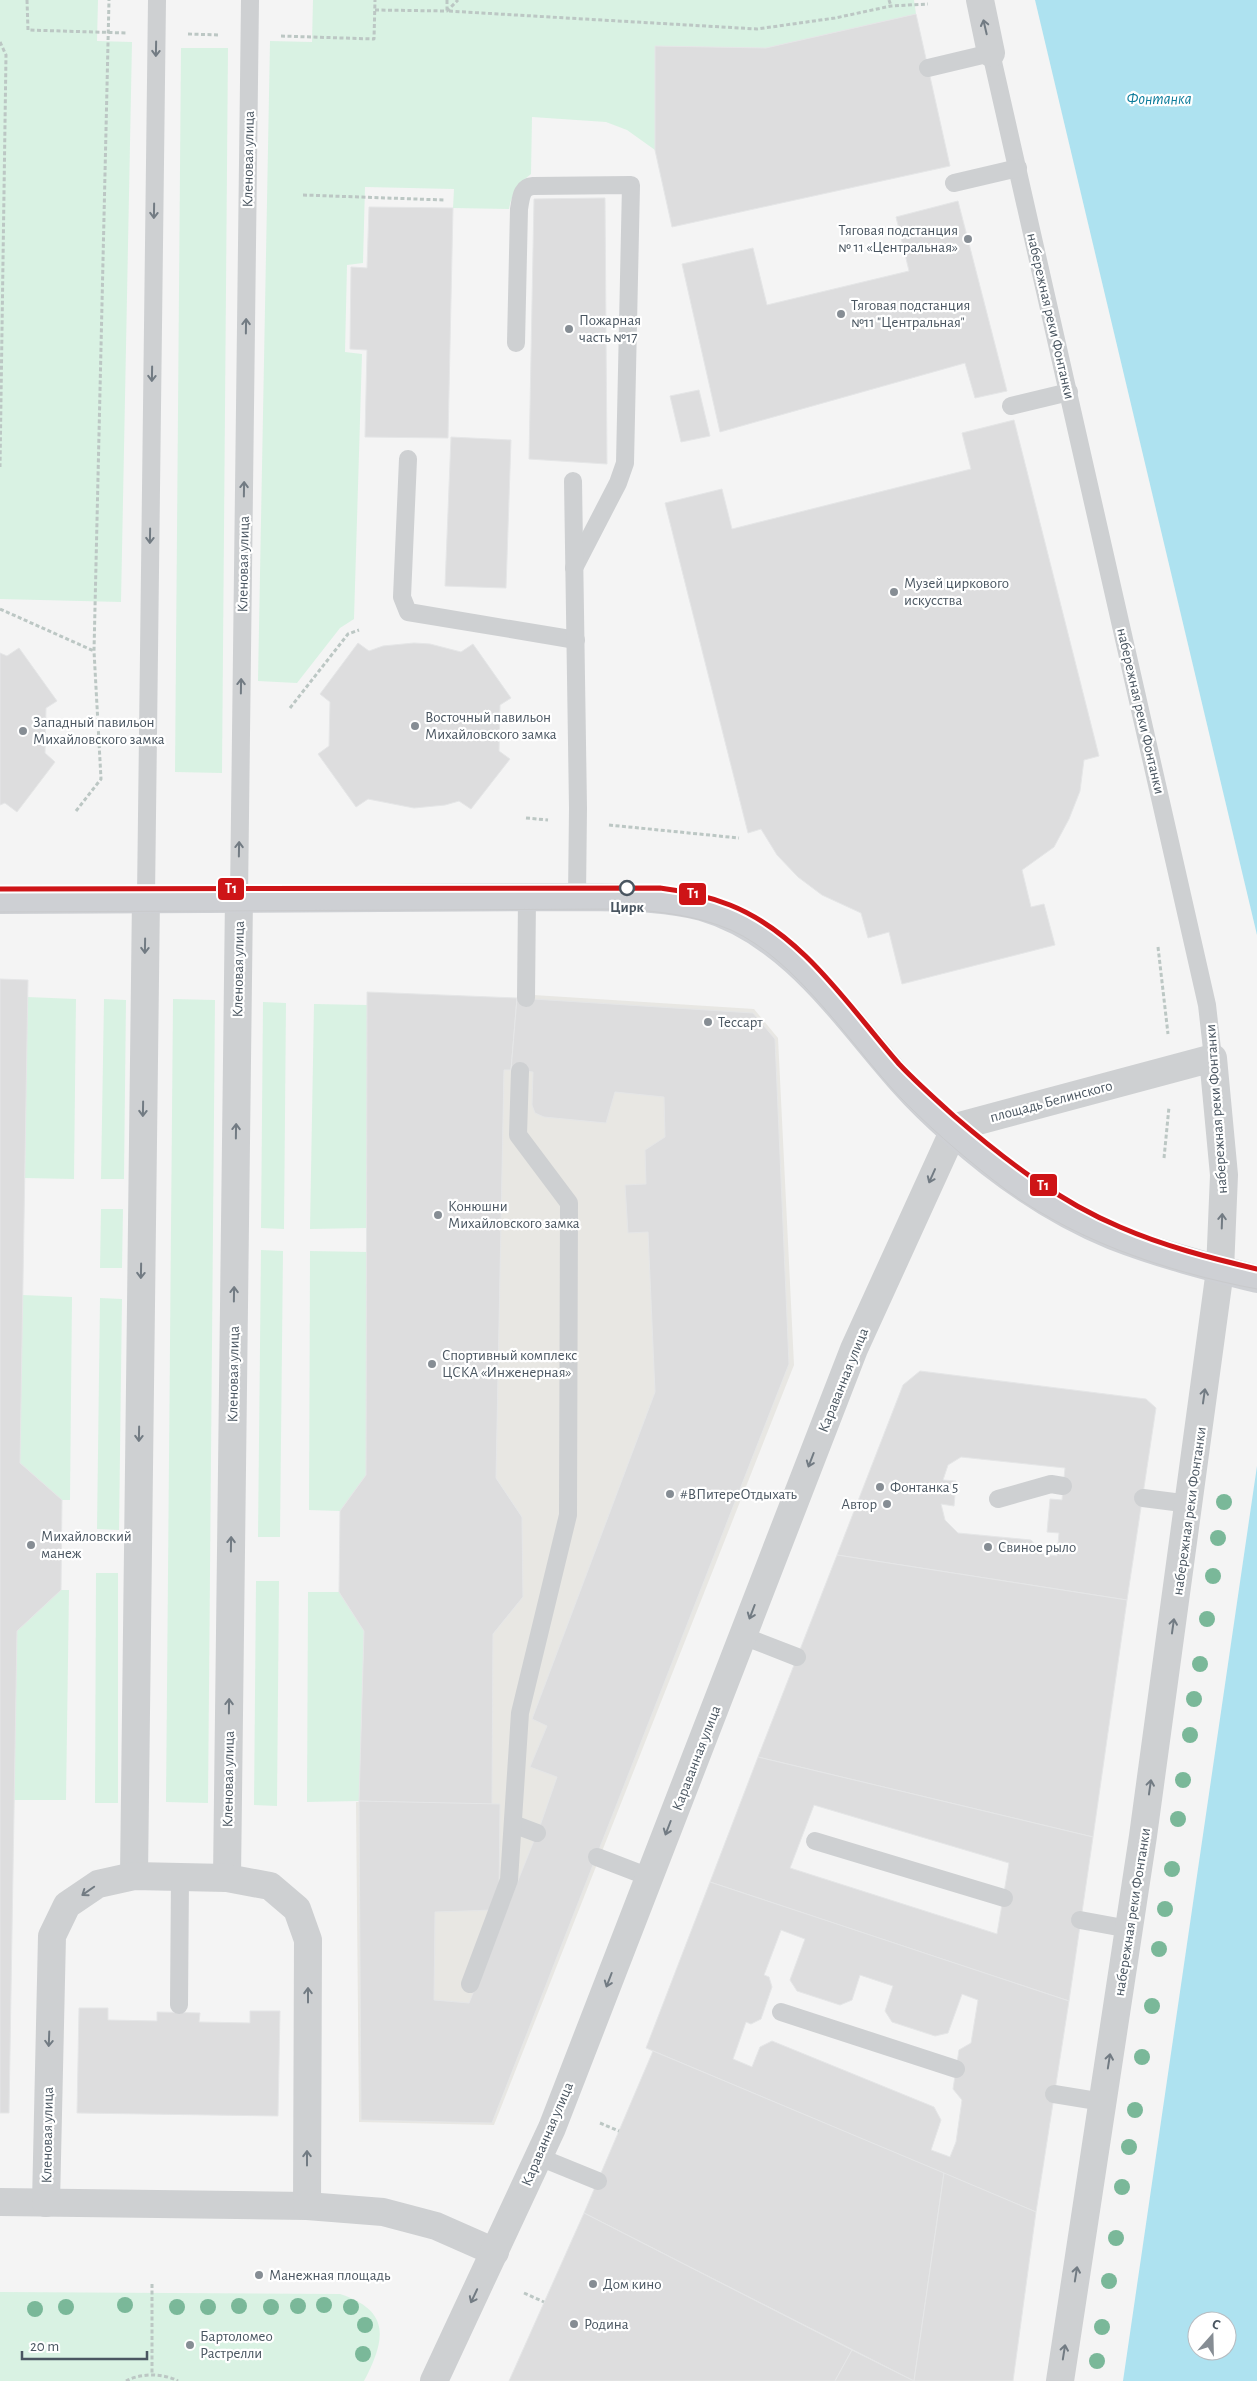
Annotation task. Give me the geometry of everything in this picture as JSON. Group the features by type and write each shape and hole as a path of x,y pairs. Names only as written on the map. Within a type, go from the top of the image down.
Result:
{"main road":[{"path":"0,900 239,897 577,897 660,898 702,908 737,920 770,939 828,995 905,1086 953,1132 1000,1171 1071,1216 1113,1236 1174,1257 1257,1279"}],"street":[{"name":"набережная реки Фонтанки","path":"980,0 991,53"},
{"name":"Кленовая улица","path":"226,1878 239,897"},
{"path":"134,1876 146,898"},
{"name":"набережная реки Фонтанки","path":"1060,2381 1129,1929 1190,1504 1220,1270 1224,1175 1213,1058"},
{"name":"площадь Белинского","path":"953,1132 964,1125 1213,1058"},
{"name":"Караванная улица","path":"434,2381 539,2157 854,1349 953,1132"},
{"name":"Кленовая улица","path":"46,2203 52,1936 68,1905 98,1884 134,1876 226,1878 270,1886 297,1909 308,1940 307,2206"},
{"path":"0,2202 307,2206 383,2212 436,2226 495,2252"}],"lane":[{"path":"146,898 157,0"},
{"name":"Кленовая улица","path":"239,897 250,0"},
{"path":"928,68 991,53"},
{"name":"набережная реки Фонтанки","path":"991,53 1207,1004 1213,1058"},
{"path":"954,183 1018,168"},
{"path":"516,343 519,209 523,191 527,186 631,185 624,463 618,483 574,568"},
{"path":"1010,406 1069,392"},
{"path":"408,459 402,597 408,612 576,640"},
{"path":"573,481 578,822 577,897"},
{"path":"526,998 527,898"},
{"path":"470,1984 509,1880 520,1713 568,1515 569,1203 518,1135 520,1071"},
{"path":"998,1499 1051,1484 1063,1486"},
{"path":"1143,1498 1190,1504"},
{"path":"743,1636 797,1657"},
{"path":"513,1824 537,1834"},
{"path":"815,1841 1004,1898"},
{"path":"597,1857 649,1877"},
{"path":"179,2005 180,1877"},
{"path":"1080,1920 1129,1929"},
{"path":"781,2012 956,2069"},
{"path":"1054,2094 1103,2102"},
{"path":"539,2157 598,2181"}],"path":[{"path":"27,0 28,30 374,39 375,0"},
{"path":"76,811 101,779 94,651 109,0"},
{"path":"447,0 447,11"},
{"path":"447,11 458,0"},
{"path":"889,0 891,6"},
{"path":"374,10 447,11 757,29 835,18 891,6 928,4"},
{"path":"0,42 6,55 0,467"},
{"path":"303,195 444,200"},
{"path":"0,609 94,651"},
{"path":"290,708 348,634 359,630"},
{"path":"526,818 739,838"},
{"path":"1164,1158 1168,1124"},
{"path":"600,2123 619,2131"},
{"path":"152,2284 152,2375"},
{"path":"524,2294 544,2302"},
{"path":"126,2381 131,2378 152,2375 178,2381"}],"shaded area":[{"path":"518,994 754,1009 778,1038 794,1365 494,2125 359,2122 356,1802 491,1805 493,1634 523,1597 522,1517 496,1478 504,1070 511,1070"}],"green space":[{"path":"0,0 98,0 97,41 132,42 121,602 0,599"},
{"path":"313,0 914,0 916,14 766,48 656,46 655,150 627,130 606,122 532,117 531,174 516,189 509,209 453,208 454,189 365,187 363,263 347,265 345,352 362,354 354,619 340,628 297,683 258,681 270,41 312,42"},
{"path":"181,48 228,48 222,773 175,772"},
{"path":"27,997 76,999 74,1179 25,1178"},
{"path":"104,999 126,1000 124,1179 101,1179"},
{"path":"173,999 215,1000 208,1803 166,1802"},
{"path":"263,1002 286,1003 284,1229 261,1228"},
{"path":"314,1004 367,1005 367,1228 310,1229"},
{"path":"101,1209 123,1209 122,1268 100,1268"},
{"path":"261,1250 283,1251 280,1537 258,1537"},
{"path":"310,1251 367,1252 366,1475 340,1511 309,1510"},
{"path":"22,1295 72,1297 70,1500 62,1500 20,1463"},
{"path":"100,1298 122,1299 119,1530 97,1529"},
{"path":"96,1573 118,1573 118,1803 95,1803"},
{"path":"256,1581 279,1581 277,1806 254,1805"},
{"path":"61,1590 69,1590 66,1800 14,1800 17,1631"},
{"path":"308,1592 339,1592 364,1631 359,1801 307,1802"},
{"path":"0,2292 340,2294 357,2301 369,2309 376,2318 379,2340 376,2353 364,2381 0,2381"}],"water":[{"name":"Фонтанка","path":"1035,0 1257,0 1257,935"},
{"path":"1257,1466 1257,2381 1123,2381"}],"building":[{"path":"916,14 950,166 672,227 655,150 655,46 766,48"},
{"name":"Пожарная часть №17","path":"605,198 607,464 529,459 534,199"},
{"name":"Тяговая подстанция №11 \"Центральная\"","path":"958,201 1007,391 975,398 965,363 720,432 682,264 753,248 767,305 909,271 896,217"},
{"path":"369,207 453,208 448,438 365,437 367,350 350,349 351,267 367,268"},
{"path":"699,390 710,436 681,442 670,396"},
{"path":"1014,420 1099,756 1084,760 1080,791 1069,819 1054,847 1022,870 1031,907 1044,904 1055,945 902,984 889,932 868,938 861,913 822,895 798,877 777,855 761,829 748,833 665,503 722,489 732,529 971,469 962,433"},
{"path":"451,437 511,440 506,588 445,586"},
{"name":"Восточный павильон Михайловского замка","path":"358,643 369,651 383,646 414,643 430,644 461,652 473,644 511,698 500,705 499,751 510,759 471,809 459,801 445,805 414,808 368,799 356,807 318,754 329,746 330,702 320,694"},
{"name":"Западный павильон Михайловского замка","path":"19,648 57,701 46,708 45,753 55,762 17,812 5,803 0,805 0,653 7,656"},
{"name":"Михайловский манеж","path":"0,979 28,980 20,1463 62,1500 61,1590 17,1631 9,2113 0,2113"},
{"name":"Спортивный комплекс ЦСКА «Инженерная»","path":"367,992 517,998 511,1070 504,1070 496,1478 522,1517 523,1597 493,1634 492,1805 359,1801 364,1631 339,1592 340,1511 366,1475"},
{"path":"517,998 753,1013 775,1039 789,1364 492,2123 361,2120 359,1801 500,1804 499,1891 492,1910 435,1912 434,2000 469,2003 541,1823 557,1777 530,1767 547,1726 532,1719 655,1392 648,1232 628,1233 625,1185 646,1184 645,1150 665,1137 664,1097 615,1092 606,1123 544,1117 535,1113 532,1105 533,1072 511,1070"},
{"path":"920,1371 1146,1399 1156,1408 1127,1600 837,1555 903,1385","holes":["961,1457 1065,1468 1062,1500 1050,1499 1047,1532 1059,1533 1057,1556 1043,1554 1031,1540 958,1533 945,1520 941,1504 954,1506 956,1481 943,1480 948,1465"]},
{"path":"837,1555 1127,1600 1093,1837 758,1757"},
{"path":"758,1757 1093,1837 1069,2001 710,1882","holes":["814,1805 1009,1863 997,1934 790,1868"]},
{"path":"710,1882 1069,2001 1036,2212 646,2048","holes":["781,1930 805,1939 790,1980 797,1991 840,2005 852,2000 860,1975 893,1986 885,2011 892,2022 935,2036 948,2033 962,1994 978,2000 971,2043 959,2050 953,2089 962,2100 956,2142 950,2157 931,2150 941,2120 934,2107 772,2041 760,2047 752,2067 733,2059 746,2022 751,2024 761,2019 772,1987 769,1977 764,1975"]},
{"path":"79,2008 108,2008 108,2020 157,2021 157,2012 200,2013 199,2022 250,2023 250,2011 280,2011 278,2116 77,2113"},
{"path":"653,2051 944,2173 914,2381 584,2213"},
{"path":"944,2173 1036,2212 1013,2381 914,2381"},
{"path":"584,2213 852,2350 835,2381 509,2381"},
{"path":"852,2350 914,2381 835,2381"}],"tram line":[{"path":"0,912 627,909 667,913 706,921 731,930 755,944 778,961 821,1004 879,1074 909,1106 967,1159 1021,1200 1051,1219 1118,1250 1187,1273 1257,1289"}],"transit line":[{"name":"Т1","path":"0,889 660,888 687,892 713,899 756,918 780,934 802,953 843,996 912,1077 973,1132 1032,1178 1097,1217 1137,1234 1187,1251 1257,1269"}],"place":[{"name":"Тяговая подстанция № 11 «Центральная»","path":"968,239"},
{"name":"Тяговая подстанция №11 \"Центральная\"","path":"841,314"},
{"name":"Пожарная часть №17","path":"569,329"},
{"name":"Музей циркового искусства","path":"894,592"},
{"name":"Восточный павильон Михайловского замка","path":"415,726"},
{"name":"Западный павильон Михайловского замка","path":"23,731"},
{"name":"Цирк","path":"627,888"},
{"name":"Тессарт","path":"708,1022"},
{"name":"Конюшни Михайловского замка","path":"438,1215"},
{"name":"Спортивный комплекс ЦСКА «Инженерная»","path":"432,1364"},
{"name":"Фонтанка 5","path":"880,1487"},
{"name":"#ВПитереОтдыхать","path":"670,1494"},
{"name":"Автор","path":"887,1504"},
{"name":"Михайловский манеж","path":"31,1545"},
{"name":"Свиное рыло","path":"988,1547"},
{"name":"Манежная площадь","path":"259,2275"},
{"name":"Дом кино","path":"593,2284"},
{"name":"Родина","path":"574,2324"},
{"name":"Бартоломео Растрелли","path":"190,2345"}]}
